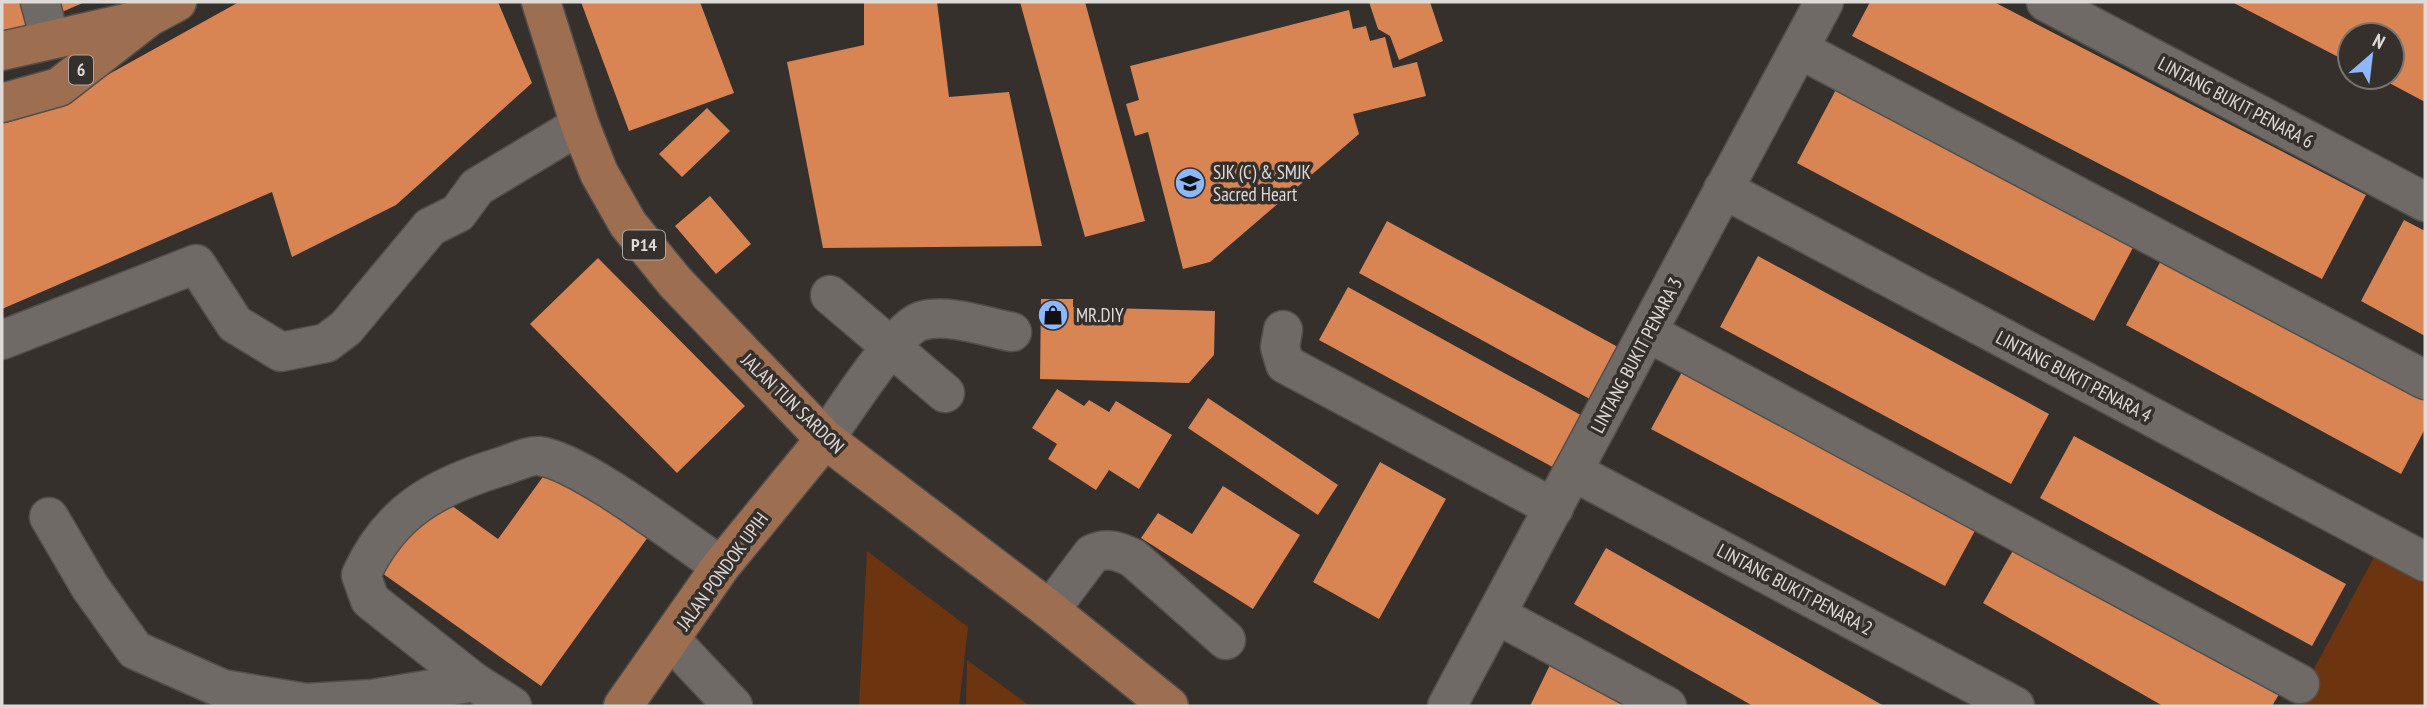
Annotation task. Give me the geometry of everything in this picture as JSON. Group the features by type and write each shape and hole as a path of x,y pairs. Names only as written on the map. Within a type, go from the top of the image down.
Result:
{"main road":[{"name":"JALAN TUN SARDON","path":"541,2 580,125 599,173 628,224 674,282 825,439 1050,610 1168,706"},
{"name":"6","path":"2,51 163,10"},
{"name":"6","path":"2,103 59,87 163,10"},
{"name":"JALAN PONDOK UPIH","path":"623,706 672,641 721,566 825,439"}],"street":[{"path":"40,2 50,39"},
{"name":"LINTANG BUKIT PENARA 3","path":"1447,706 1824,2"},
{"name":"LINTANG BUKIT PENARA 6","path":"2046,2 2425,202"},
{"path":"1799,49 2425,380"},
{"path":"2,340 196,264 235,324 281,352 326,343 346,328 430,227 458,213 477,187 580,125"},
{"name":"LINTANG BUKIT PENARA 4","path":"1723,189 2425,562"},
{"path":"830,295 945,393"},
{"path":"825,439 891,348 919,321 939,319 1012,332"},
{"path":"1283,330 1280,347 1285,365 1554,508"},
{"path":"1648,333 2300,684"},
{"path":"512,706 474,682 370,600 361,575 374,545 426,495 537,455 575,468 721,566"},
{"name":"LINTANG BUKIT PENARA 2","path":"1574,472 2015,706"},
{"path":"48,517 90,587 135,649 223,690 306,704 372,699 474,682"},
{"path":"1050,610 1092,554 1103,549 1117,550 1133,558 1226,640"},
{"path":"1497,614 1667,706"},
{"path":"672,641 733,706"}],"shaded area":[{"path":"2379,548 2425,573 2425,706 2294,706"},
{"path":"867,551 968,627 959,706 859,706"},
{"path":"967,660 1030,706 966,706"}],"building":[{"path":"2,2 28,2 35,25 2,34"},
{"path":"52,2 85,2 55,15"},
{"path":"239,2 498,2 532,83 396,205 292,257 272,192 2,309 2,124 37,114"},
{"path":"581,2 700,2 734,93 629,131"},
{"path":"864,2 937,2 949,97 1009,92 1042,246 823,248 787,62 864,45"},
{"path":"1020,2 1085,2 1145,221 1085,237"},
{"path":"1369,2 1430,2 1443,41 1399,60 1390,36 1378,29"},
{"path":"1870,2 1994,2 2366,195 2322,279 1852,36"},
{"path":"2232,2 2425,2 2425,102 2404,91 2406,21 2336,21 2336,56"},
{"path":"1349,10 1353,29 1366,26 1370,41 1385,37 1393,68 1417,62 1426,96 1353,114 1359,134 1210,262 1183,269 1148,132 1135,136 1126,104 1139,100 1130,66"},
{"path":"1839,84 2136,242 2094,321 1797,163"},
{"path":"707,108 730,131 682,177 659,154"},
{"path":"710,196 751,244 716,274 675,226"},
{"path":"2404,220 2425,231 2425,336 2361,301"},
{"path":"1387,221 1627,352 1599,404 1359,273"},
{"path":"2164,255 2425,396 2425,429 2401,474 2126,325"},
{"path":"1758,256 2049,414 2011,484 1720,327"},
{"path":"598,258 745,406 677,473 530,324"},
{"path":"1348,287 1588,419 1560,471 1319,340"},
{"path":"1041,299 1073,299 1073,307 1215,311 1214,355 1189,383 1040,379"},
{"path":"1683,370 1977,527 1945,586 1651,429"},
{"path":"1057,389 1084,406 1089,400 1109,412 1116,401 1172,435 1139,489 1109,470 1096,490 1048,459 1057,444 1032,428"},
{"path":"1208,398 1338,485 1318,515 1188,428"},
{"path":"2074,436 2346,584 2312,646 2040,498"},
{"path":"1380,462 1446,499 1379,619 1313,582"},
{"path":"550,467 648,537 541,686 382,573 437,495 498,539"},
{"path":"1223,486 1300,535 1253,609 1141,538 1158,513 1192,534"},
{"path":"2019,540 2281,691 2272,706 2163,706 1983,603"},
{"path":"1606,548 1884,706 1753,706 1574,604"},
{"path":"1550,665 1625,706 1530,706"}],"place":[{"name":"SJK (C) & SMJK Sacred Heart","path":"1190,183"},
{"name":"MR.DIY","path":"1053,315"}]}
